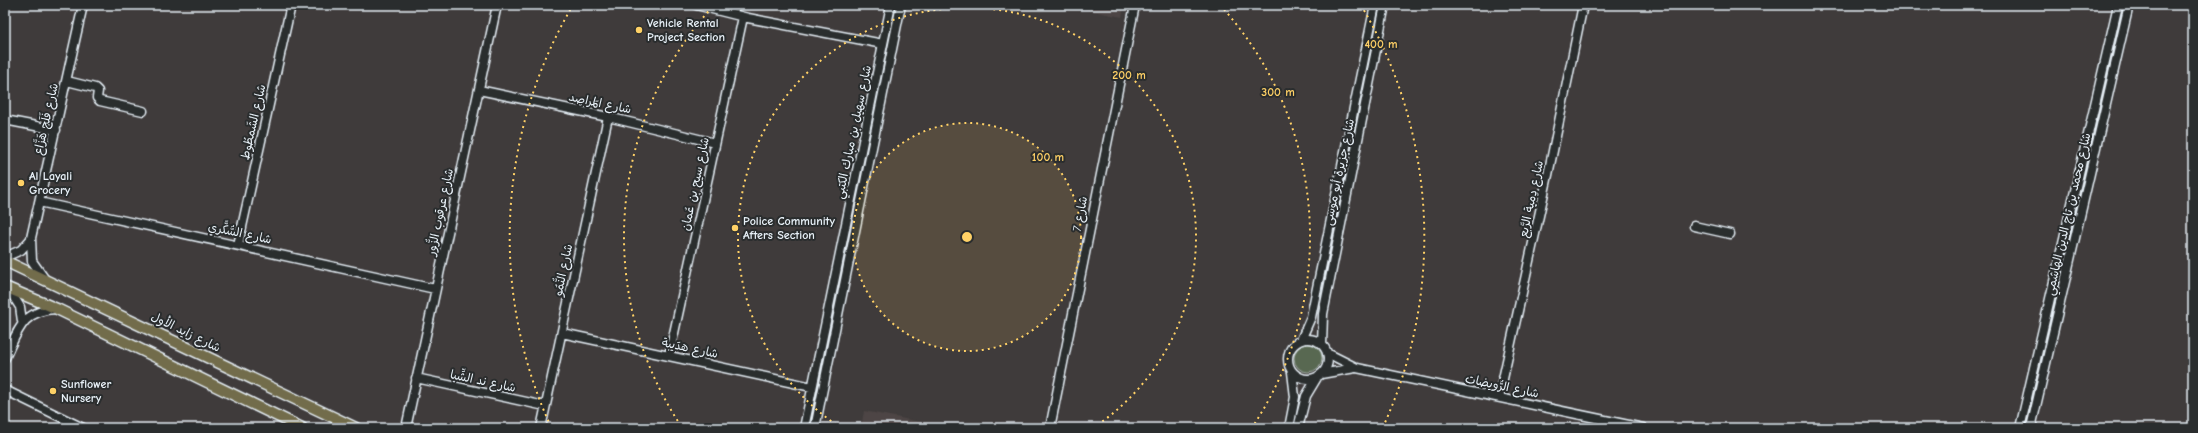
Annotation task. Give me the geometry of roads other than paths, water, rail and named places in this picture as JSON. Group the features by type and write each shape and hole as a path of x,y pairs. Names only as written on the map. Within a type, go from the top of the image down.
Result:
{"main road":[{"name":"شارع زايد الأول","path":"5,261 356,428"},
{"path":"6,287 57,309 302,428"}],"street":[{"name":"شارع فَلَج هَزَّاع","path":"46,280 32,261 31,238 83,5"},
{"name":"شارع الشَمطُوط","path":"238,245 291,5"},
{"name":"شارع عرقوب الزُّور","path":"404,427 497,5"},
{"path":"696,5 743,17 883,44"},
{"name":"شارع سهيل بن مبارك الكتبي","path":"804,428 891,5"},
{"name":"شارع سهيل بن مبارك الكتبي","path":"815,428 901,5"},
{"name":"شارع 7","path":"1050,428 1135,5"},
{"name":"شارع جزيرة أبو موسى","path":"1301,340 1311,317 1375,5"},
{"name":"شارع جزيرة أبو موسى","path":"1322,345 1323,314 1385,5"},
{"name":"شارع دِمية الرَّبع","path":"1500,398 1583,5"},
{"name":"شارع محمد بن تاج الدين الهاشمي","path":"2020,428 2118,5"},
{"name":"شارع محمد بن تاج الدين الهاشمي","path":"2031,428 2130,5"},
{"name":"شارع سيح بن عُمان","path":"670,356 743,17"},
{"path":"66,81 95,88 98,91 97,98 100,101 143,111"},
{"name":"شارع المَراصِد","path":"479,90 608,117 715,143"},
{"name":"شارع النُّمُو","path":"541,428 608,117"},
{"path":"5,120 56,130"},
{"name":"شارع السُّكَّري","path":"39,202 435,289"},
{"path":"1694,226 1730,234"},
{"path":"5,257 21,250 31,238"},
{"path":"6,287 20,307 22,322"},
{"path":"5,358 22,322 38,312 57,309"},
{"name":"شارع هدَيبة","path":"562,333 812,387"},
{"path":"1289,428 1295,397 1288,354 1295,343 1308,339 1322,345 1327,354 1327,365 1306,396 1298,428"},
{"name":"شارع الرُّويضات","path":"1327,354 1356,368 1643,428"},
{"name":"شارع الرُّويضات","path":"1319,375 1356,368"},
{"path":"1292,372 1301,378 1312,379 1319,375"},
{"name":"شارع ند الشِّبا","path":"416,378 545,406"},
{"path":"5,390 83,428"}],"place":[{"name":"Vehicle Rental Project Section","path":"639,30"},
{"name":"Al Layali Grocery","path":"21,183"},
{"name":"Police Community Afters Section","path":"735,228"},
{"name":"Sunflower Nursery","path":"53,391"}]}
